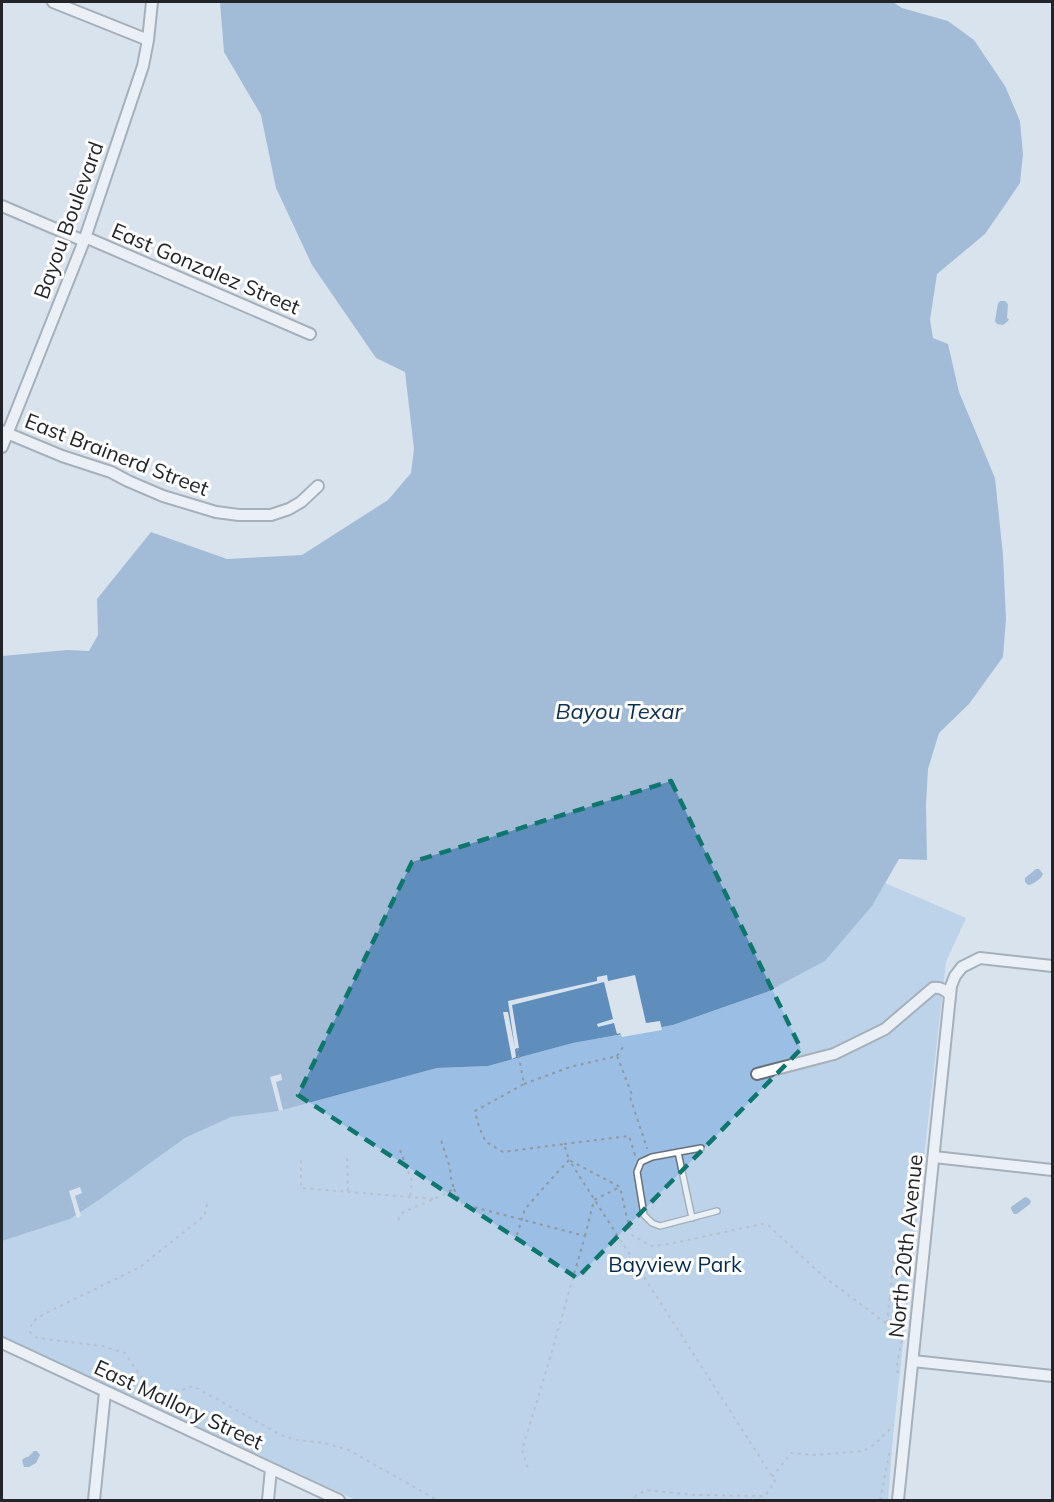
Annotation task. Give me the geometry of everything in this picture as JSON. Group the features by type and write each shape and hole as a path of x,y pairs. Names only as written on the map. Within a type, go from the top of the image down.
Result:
{"street":[{"path":"53,2 148,40"},
{"name":"Bayou Boulevard","path":"2,447 4,432 85,239 143,66 152,2"},
{"name":"East Gonzalez Street","path":"2,206 310,334"},
{"name":"East Brainerd Street","path":"4,432 62,456 111,472 164,496 216,512 272,515 301,502 318,486"},
{"name":"North 20th Avenue","path":"898,1500 951,986 962,967 980,958 1053,966"},
{"path":"757,1074 834,1054 875,1034 885,1029 933,988 945,990 950,995"},
{"path":"934,1158 1053,1170"},
{"name":"East Mallory Street","path":"2,1343 339,1500"},
{"path":"913,1361 1053,1376"},
{"path":"94,1500 105,1392"},
{"path":"268,1500 271,1469"}],"lane":[{"path":"701,1148 652,1157 640,1162 637,1172 644,1215 652,1224 660,1226 717,1211"},
{"path":"678,1152 692,1218"}],"path":[{"path":"617,1056 632,1095 630,1097 647,1148 635,1155 629,1136 503,1152 486,1142 474,1111 524,1084 570,1067 617,1056 625,1044"},
{"path":"517,1048 524,1084"},
{"path":"440,1137 450,1168 451,1179 462,1204 585,1236"},
{"path":"564,1144 569,1160 594,1200 775,1481 765,1496 694,1495 646,1490 629,1500"},
{"path":"400,1150 412,1181 410,1197"},
{"path":"347,1158 348,1192"},
{"path":"301,1160 301,1188 434,1199"},
{"path":"569,1160 620,1187 632,1235 651,1246 762,1224 769,1226 823,1276 887,1324 903,1334 916,1335"},
{"path":"517,1235 525,1209 569,1160"},
{"path":"529,1472 522,1450 594,1200 620,1187"},
{"path":"398,1220 403,1212 454,1188"},
{"path":"207,1204 204,1216 140,1267 44,1314 32,1322 30,1332 37,1338 102,1346 125,1353 152,1393 163,1397 193,1386 281,1435 349,1450 437,1500"},
{"path":"887,1324 894,1258 903,1235"},
{"path":"899,1379 897,1364 903,1334"},
{"path":"772,1477 791,1453 815,1455 863,1450 875,1444 894,1425 894,1432"},
{"path":"880,1500 891,1449"}],"highlighted area":[{"path":"671,781 801,1049 577,1278 298,1095 412,862"}],"green space":[{"name":"Bayview Park","path":"885,883 966,918 946,962 894,1425 888,1500 356,1500 2,1336 2,1241 70,1219 185,1138 231,1117 279,1111 437,1068 488,1066 573,1043 673,1025 767,992 825,961 872,906"}],"water":[{"name":"Bayou Texar","path":"220,2 893,2 902,8 948,21 974,40 1005,86 1020,121 1023,154 1020,183 985,234 937,274 930,320 933,338 948,344 959,392 995,478 1003,555 1006,619 1003,657 969,704 939,733 928,769 927,860 899,859 872,906 825,961 767,992 673,1025 573,1043 488,1066 437,1068 279,1111 231,1117 185,1138 70,1219 2,1241 2,656 67,650 89,651 98,635 97,599 151,532 227,559 302,555 388,500 411,473 414,449 405,372 376,358 312,265 276,188 261,115 224,52"},
{"path":"1000,301 1008,304 1007,318 1009,319 1003,325 995,321"},
{"path":"1039,869 1042,876 1035,883 1028,885 1025,878"},
{"path":"1025,1197 1031,1201 1030,1204 1014,1214 1011,1207"},
{"path":"34,1451 40,1455 36,1463 24,1467 23,1459"}],"pier":[{"path":"607,975 608,981 635,975 646,1023 660,1021 662,1030 622,1037 620,1033 617,1034 614,1023 598,1027 597,1024 613,1019 604,982 512,1005 519,1048 515,1049 516,1057 512,1059 503,1012 508,1012 515,1048 508,1001 597,981 597,977"},
{"path":"281,1074 282,1080 276,1082 283,1110 279,1111 270,1077"},
{"path":"80,1187 82,1193 75,1196 81,1216 77,1218 69,1191"}]}
